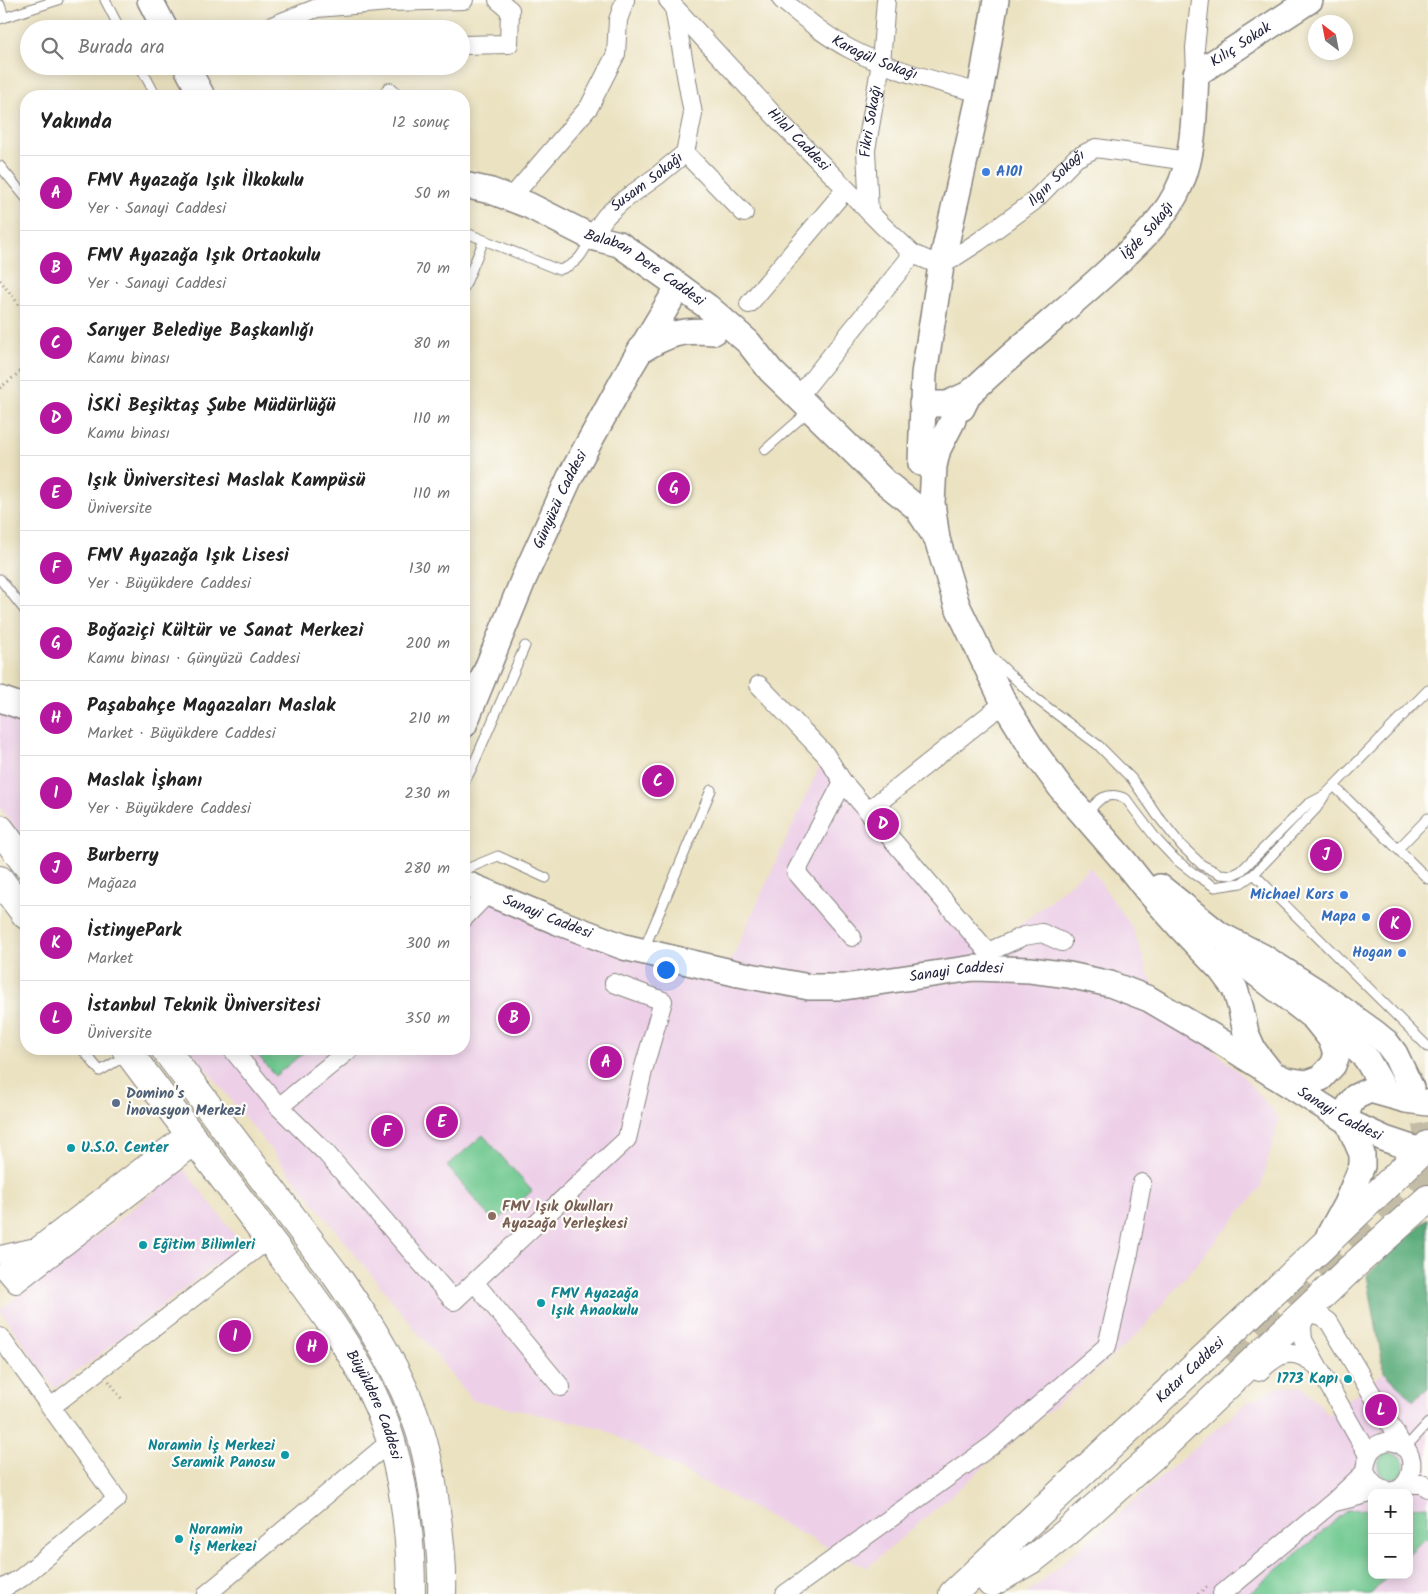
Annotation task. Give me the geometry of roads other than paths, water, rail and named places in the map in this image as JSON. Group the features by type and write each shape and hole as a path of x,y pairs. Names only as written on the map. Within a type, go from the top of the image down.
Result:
{"main road":[{"path":"0,829 20,856"},
{"path":"0,880 20,907"},
{"name":"Büyükdere Caddesi","path":"131,1055 308,1289 354,1358 378,1408 391,1441 403,1492 410,1564 410,1594"},
{"path":"170,1055 358,1306 393,1366 420,1430 427,1458 441,1549 442,1594"},
{"name":"Katar Caddesi","path":"953,1594 1426,1149"},
{"path":"1306,1312 1310,1280 1318,1268 1347,1236 1379,1192"},
{"path":"985,1589 1034,1558 1066,1533 1428,1199"},
{"path":"1244,1319 1306,1312"},
{"path":"985,1589 1226,1358"}],"street":[{"path":"150,0 160,20"},
{"path":"287,20 317,8 389,1 464,0"},
{"path":"470,45 510,44 510,10 498,0"},
{"path":"510,198 590,107 616,54 618,20 625,0"},
{"name":"Karagül Sokağı","path":"782,0 820,30 849,48 881,62 980,94"},
{"name":"Fikri Sokağı","path":"869,212 866,150 881,62 886,0"},
{"path":"996,0 980,94 941,266 924,374 922,413 936,539 957,605 972,638 1004,703 1033,750 1086,819 1179,926 1221,970 1235,989 1246,1033 1254,1051 1272,1074 1286,1080 1307,1083 1321,1078 1333,1065 1337,1055 1330,1038 1314,1018"},
{"name":"İğde Sokağı","path":"969,394 1141,240 1166,213 1181,183 1188,161 1192,135 1196,74 1195,48 1200,0"},
{"name":"Kılıç Sokak","path":"1196,74 1310,0"},
{"name":"Susam Sokağı","path":"591,237 606,216 621,202 686,153 693,114 671,3"},
{"name":"Hilal Caddesi","path":"671,3 783,126 869,212 913,254 941,266"},
{"path":"194,75 200,90"},
{"name":"Ilgın Sokağı","path":"941,266 1033,202 1076,158 1096,148 1188,161"},
{"path":"686,153 744,213"},
{"name":"Balaban Dere Caddesi","path":"470,186 491,191 528,205 591,237 619,244 714,332 738,352 771,371"},
{"path":"750,304 846,189"},
{"path":"804,403 913,254"},
{"name":"Balaban Dere Caddesi","path":"669,289 708,307 748,342 771,371 902,497 917,508 936,539"},
{"name":"Günyüzü Caddesi","path":"470,710 524,578 570,477 638,352 669,289"},
{"name":"Günyüzü Caddesi","path":"470,685 560,478 634,339 669,289"},
{"path":"638,352 673,333 695,330 714,332"},
{"path":"922,413 969,394"},
{"path":"929,471 953,420 969,394"},
{"path":"922,413 936,424 947,423 953,420"},
{"path":"929,471 912,470 903,487 902,497 924,550 941,606 959,645 984,686 1004,703"},
{"path":"759,685 825,754 843,782 869,810 988,952 1024,936 1042,933 1062,942"},
{"path":"869,810 1004,703"},
{"path":"843,782 796,872 852,937"},
{"path":"1124,861 1220,935 1263,957 1318,992 1375,1033 1386,1042 1395,1054 1420,1095 1406,1100 1370,1090 1355,1097 1349,1106 1348,1122 1362,1154 1362,1166 1346,1204 1322,1247"},
{"name":"Sanayi Caddesi","path":"470,886 624,947 739,974 809,987 844,986 974,968 1030,970 1069,975 1110,984 1149,999 1217,1039 1348,1122 1385,1139 1426,1149"},
{"path":"470,912 488,893"},
{"path":"1220,935 1248,967 1314,1018 1334,1030 1366,1058 1387,1094"},
{"path":"237,1055 280,1107 326,1153 454,1301 627,1139 644,1067 663,1001 614,983"},
{"path":"280,1107 343,1055"},
{"path":"193,1138 16,1284 3,1280 6,1271 33,1248 193,1138"},
{"path":"785,1594 994,1444 1107,1346 1129,1252 1142,1184"},
{"path":"51,1406 270,1239"},
{"path":"0,1255 33,1248"},
{"path":"475,1283 561,1387"},
{"path":"1382,1489 1370,1480 1366,1463 1303,1340 1302,1327 1306,1312 1321,1316 1329,1322 1415,1463 1415,1471 1412,1478 1400,1489"},
{"path":"0,1337 118,1499 21,1578 0,1590"},
{"path":"1203,1408 1224,1399 1245,1384 1272,1360 1284,1354 1291,1353 1309,1359 1316,1365"},
{"path":"207,1594 391,1441"},
{"path":"1222,1594 1332,1503 1366,1463 1371,1449 1382,1442 1389,1441 1407,1448 1428,1467"},
{"path":"1407,1484 1422,1484 1428,1488"},
{"path":"1332,1503 1368,1494"}],"lane":[{"path":"0,5 2,18 58,0"},
{"path":"105,0 115,20"},
{"path":"145,75 153,90"},
{"path":"0,166 20,191"},
{"path":"470,234 559,270 570,267 581,256 591,237"},
{"path":"470,274 484,240"},
{"path":"765,450 804,403"},
{"path":"0,579 20,604"},
{"path":"972,638 1035,698 1098,745 1132,778 1157,815 1182,846 1202,865 1220,874 1232,875 1241,871 1308,804 1334,786 1428,690"},
{"path":"470,772 525,646"},
{"path":"1334,786 1428,879"},
{"path":"643,952 710,790"},
{"path":"1086,819 1097,801 1107,795 1119,795 1126,799 1158,841 1175,859 1215,887 1241,883 1254,874 1316,809 1325,794"},
{"path":"1398,850 1428,818"},
{"path":"470,868 498,856 546,878"},
{"path":"1254,874 1428,1047"},
{"path":"87,1055 100,1071 122,1055"},
{"path":"1407,1448 1428,1423"}],"tunnel":[{"path":"1411,1088 1423,1118 1428,1142"},
{"path":"1226,1358 1428,1168"}],"place":[{"name":"A101","path":"986,172"},
{"name":"Boğaziçi Kültür ve Sanat Merkezi","path":"674,488"},
{"name":"Sarıyer Belediye Başkanlığı","path":"658,781"},
{"name":"İSKİ Beşiktaş Şube Müdürlüğü","path":"883,824"},
{"name":"Burberry","path":"1326,855"},
{"name":"Michael Kors","path":"1344,895"},
{"name":"Mapa","path":"1366,917"},
{"name":"İstinyePark","path":"1395,924"},
{"name":"Hogan","path":"1402,953"},
{"name":"FMV Ayazağa Işık Ortaokulu","path":"514,1018"},
{"name":"FMV Ayazağa Işık İlkokulu","path":"606,1062"},
{"name":"Domino's İnovasyon Merkezi","path":"116,1103"},
{"name":"Işık Üniversitesi Maslak Kampüsü","path":"442,1122"},
{"name":"FMV Ayazağa Işık Lisesi","path":"387,1131"},
{"name":"U.S.O. Center","path":"71,1148"},
{"name":"FMV Işık Okulları Ayazağa Yerleşkesi","path":"492,1216"},
{"name":"Eğitim Bilimleri","path":"143,1245"},
{"name":"FMV Ayazağa Işık Anaokulu","path":"541,1303"},
{"name":"Maslak İşhanı","path":"235,1336"},
{"name":"Paşabahçe Magazaları Maslak","path":"312,1347"},
{"name":"1773 Kapı","path":"1348,1379"},
{"name":"İstanbul Teknik Üniversitesi","path":"1381,1410"},
{"name":"Noramin İş Merkezi Seramik Panosu","path":"285,1455"},
{"name":"Noramin İş Merkezi","path":"179,1539"}]}
